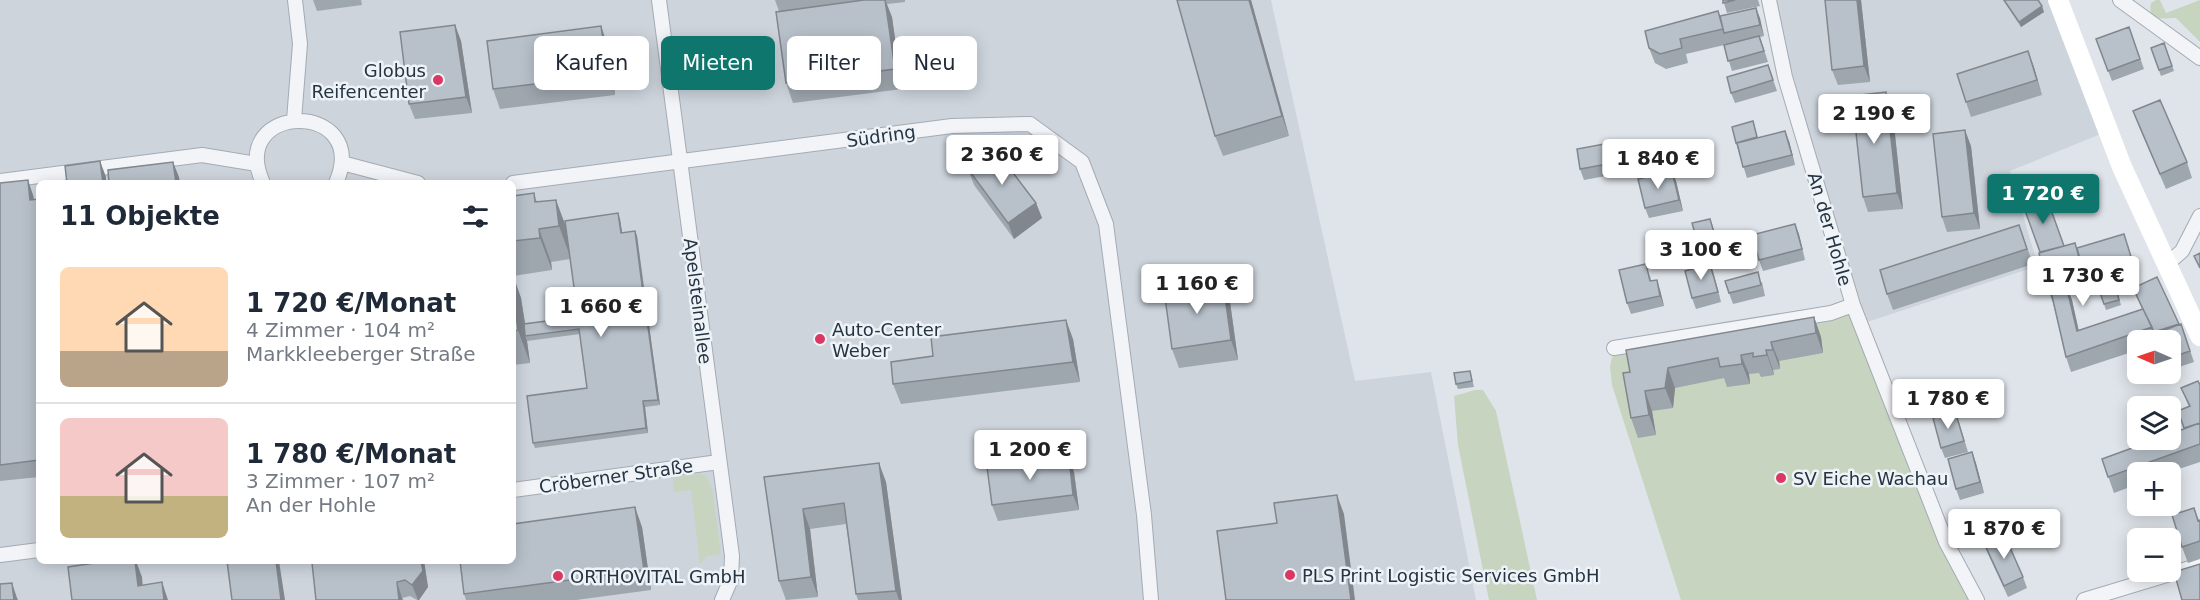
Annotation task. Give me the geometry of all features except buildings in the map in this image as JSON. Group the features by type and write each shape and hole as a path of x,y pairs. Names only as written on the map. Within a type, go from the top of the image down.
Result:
{"main road":[{"path":"2058,0 2122,167 2200,336"}],"street":[{"path":"294,120 300,44 295,0"},
{"name":"Apelsteinallee","path":"659,0 732,556 731,579 722,600"},
{"path":"2120,0 2200,58"},
{"name":"An der Hohle","path":"1771,4 1785,77 1853,305 1946,542 1977,600"},
{"path":"261,180 257,164 259,150 269,132 284,122 294,120 310,121 329,132 340,152 342,163 339,180"},
{"name":"Südring","path":"516,183 952,126 1030,124 1082,162 1106,224 1144,515 1150,600"},
{"path":"0,181 202,155 257,164"},
{"path":"342,163 407,180"},
{"path":"2167,264 2182,251 2200,216"},
{"name":"An der Hohle","path":"1614,348 1830,313 1853,305"},
{"name":"Cröberner Straße","path":"516,490 719,462"},
{"path":"0,555 36,550"},
{"path":"2084,600 2200,566"}],"shaded area":[{"path":"0,0 1271,0 1355,381 1431,372 1476,600 0,600"},
{"path":"1772,0 2058,0 2108,131 2010,171 2038,266 1861,324"}],"green space":[{"path":"2160,0 2166,13 2200,0 2200,42 2176,18 2154,17 2150,9 2151,3"},
{"name":"SV Eiche Wachau","path":"1853,305 1977,600 1681,600 1612,385 1610,367 1614,348"},
{"path":"1483,390 1496,411 1537,600 1489,600 1458,445 1454,396"},
{"path":"700,474 706,476 712,488 721,554 707,556 700,564 691,490 674,492 673,477"}],"water":[{"path":"1677,151 1681,169 1667,172 1663,154"}],"place":[{"name":"Globus Reifencenter","path":"438,80"},
{"name":"Auto-Center Weber","path":"820,339"},
{"name":"SV Eiche Wachau","path":"1781,478"},
{"name":"PLS Print Logistic Services GmbH","path":"1290,575"},
{"name":"ORTHOVITAL GmbH","path":"558,576"}]}
